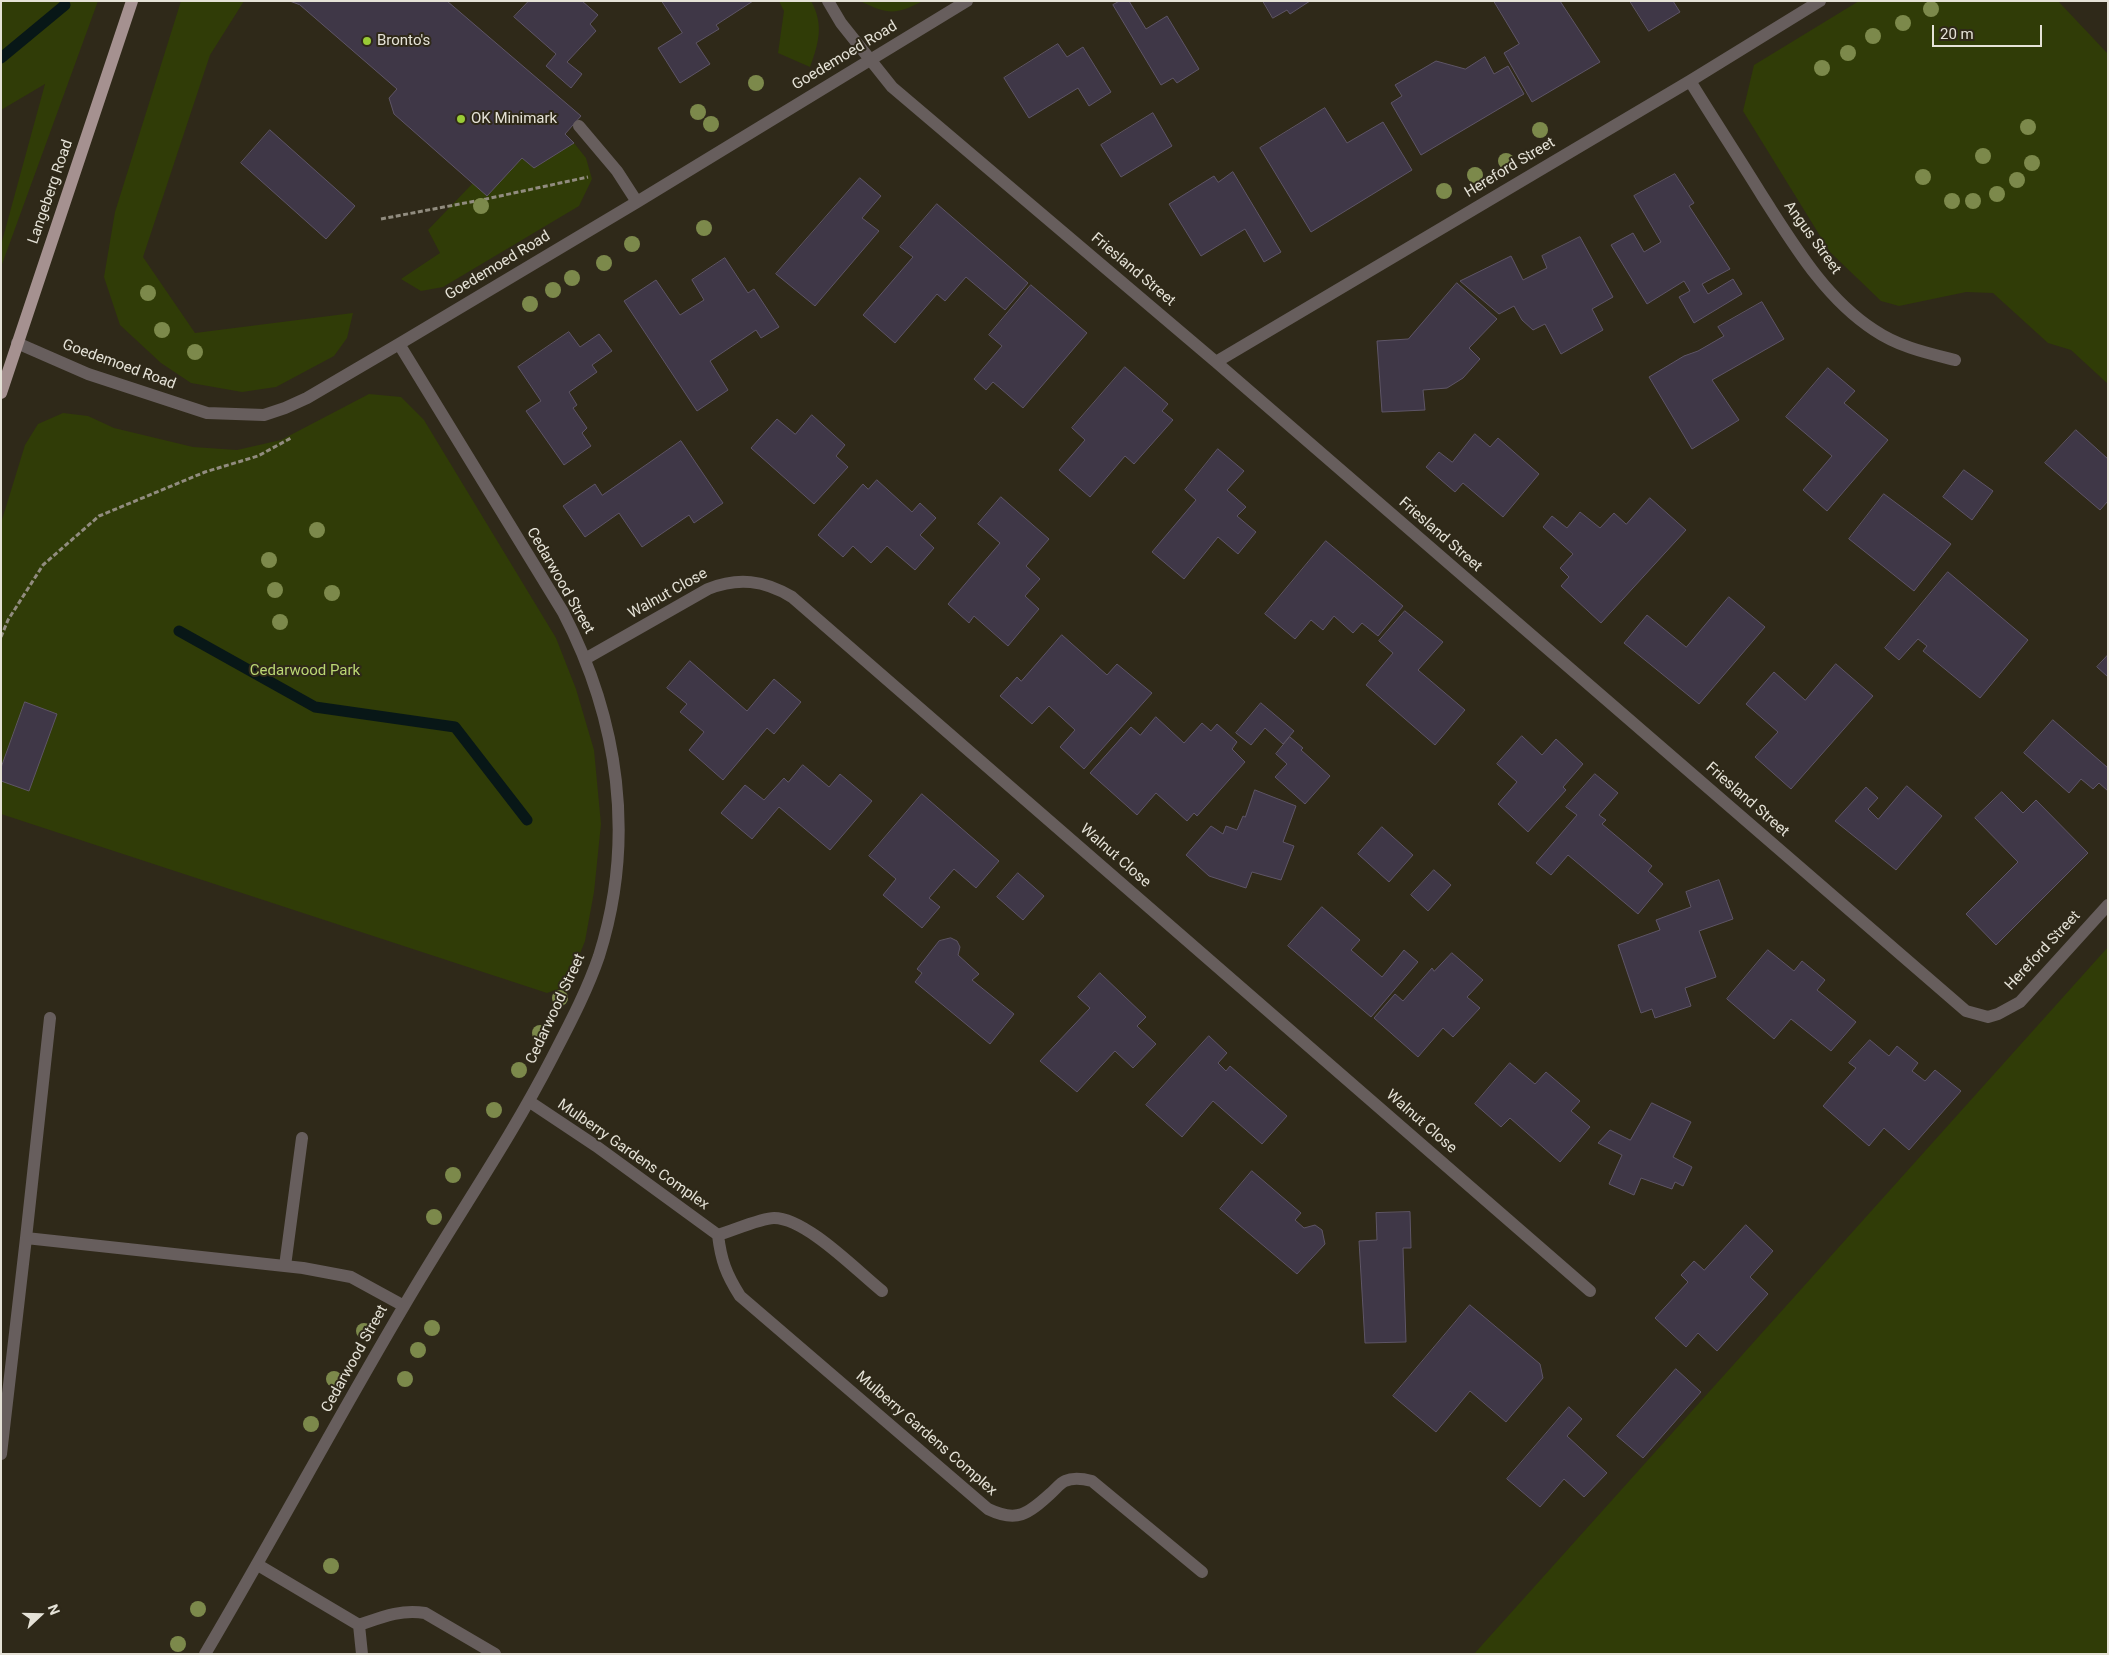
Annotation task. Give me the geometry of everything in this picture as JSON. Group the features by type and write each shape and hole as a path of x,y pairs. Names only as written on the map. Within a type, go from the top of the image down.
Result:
{"main road":[{"name":"Langeberg Road","path":"1,393 132,1"}],"street":[{"name":"Friesland Street","path":"828,1 841,23 892,87 1216,362 1966,1011 1978,1016 1988,1017 1998,1014"},
{"name":"Goedemoed Road","path":"17,343 88,374 207,413 264,415 285,408 307,398 637,202 967,1"},
{"name":"Hereford Street","path":"1216,362 1690,81 1820,1"},
{"name":"Angus Street","path":"1690,81 1797,250 1844,306 1874,330 1904,347 1955,360"},
{"path":"579,126 617,171 637,202"},
{"name":"Cedarwood Street","path":"205,1654 258,1565 404,1306 530,1102 585,992 605,932 616,879 619,839 618,793 612,747 601,702 585,659 563,612 399,344"},
{"name":"Walnut Close","path":"585,659 708,589 721,584 749,581 764,583 778,588 792,597 1590,1291"},
{"name":"Hereford Street","path":"1998,1014 2028,996 2108,905"},
{"path":"1,1454 50,1018"},
{"name":"Mulberry Gardens Complex","path":"530,1102 596,1146 718,1235 722,1262 729,1279 740,1296 988,1509 1009,1517 1020,1516 1032,1510 1064,1481 1082,1478 1092,1481 1202,1572"},
{"path":"285,1266 302,1138"},
{"path":"718,1235 773,1218 788,1220 808,1230 882,1291"},
{"path":"26,1238 285,1266 351,1277 404,1306"},
{"path":"258,1565 359,1625 398,1612 413,1611 425,1613 495,1654"},
{"path":"359,1625 362,1654"}],"path":[{"path":"381,219 617,171"},
{"path":"1,637 8,620 43,565 99,516 205,472 258,456 290,438"}],"green space":[{"path":"1,1 98,1 1,267 1,245 45,84 1,110"},
{"path":"181,1 244,1 210,55 143,257 195,333 353,313 347,338 334,356 276,387 242,392 191,383 161,363 120,325 104,277 115,212"},
{"path":"779,1 811,1 815,9 818,18 819,34 810,67 778,53 784,11"},
{"path":"860,1 923,1 905,9 892,12 878,9"},
{"path":"1859,1 2058,1 2108,54 2108,384 2071,350 2048,343 1993,293 1966,292 1899,306 1881,301 1830,252 1743,111 1754,65"},
{"path":"574,143 586,158 592,179 579,206 443,287 421,291 401,279 440,253 428,230 473,183 487,195 522,158 534,168"},
{"name":"Cedarwood Park","path":"369,394 401,397 424,420 556,638 576,689 594,750 601,824 594,892 585,941 567,986 547,993 1,814 1,523 25,445 38,424 63,413 88,416 114,428 193,447 237,450 281,440"},
{"path":"2108,947 2108,1654 1474,1654"}],"building":[{"path":"290,1 447,1 581,116 565,134 574,143 534,168 522,158 487,196 394,114 389,98 397,89 300,5"},
{"path":"529,1 582,1 598,15 590,24 596,31 567,62 582,74 571,88 546,66 556,54 514,17"},
{"path":"662,1 753,1 716,25 719,29 696,43 710,64 680,83 658,48 682,33"},
{"path":"1120,1 1129,1 1146,29 1167,16 1199,69 1177,83 1173,78 1161,85 1113,5"},
{"path":"1263,1 1310,1 1290,14 1287,10 1273,18"},
{"path":"1494,1 1560,1 1600,62 1532,102 1504,53 1519,44"},
{"path":"1630,1 1673,1 1680,12 1649,31"},
{"path":"1058,44 1067,57 1083,47 1111,92 1089,106 1078,88 1029,118 1004,78"},
{"path":"1485,57 1494,74 1508,66 1524,94 1421,155 1391,103 1402,96 1395,85 1436,61 1465,69"},
{"path":"1325,108 1347,143 1383,122 1412,170 1311,232 1260,148"},
{"path":"1153,113 1172,146 1121,177 1101,145"},
{"path":"270,130 355,206 326,239 241,163"},
{"path":"1233,172 1281,252 1264,262 1245,229 1201,256 1169,204 1214,176 1218,182"},
{"path":"1675,174 1694,203 1689,206 1730,269 1702,284 1708,294 1733,279 1742,294 1694,323 1679,297 1690,291 1684,281 1647,304 1611,245 1633,233 1644,252 1661,242 1634,196"},
{"path":"860,178 881,196 862,218 879,231 815,306 776,274"},
{"path":"937,204 1028,283 1005,310 966,277 945,301 937,294 895,343 863,315 913,257 900,247"},
{"path":"1580,237 1613,297 1592,309 1603,330 1561,354 1545,324 1533,330 1522,320 1514,306 1499,314 1460,281 1511,256 1523,280 1547,268 1542,256"},
{"path":"725,258 748,293 754,289 779,327 761,338 756,330 710,361 728,390 697,411 624,301 656,280 680,315 704,300 692,280"},
{"path":"1457,283 1497,319 1469,348 1480,359 1463,378 1447,388 1423,390 1425,410 1382,412 1377,341 1408,339"},
{"path":"1031,285 1087,333 1023,408 993,382 986,390 974,379 1002,346 989,335"},
{"path":"1762,302 1784,339 1712,380 1739,420 1692,449 1649,377 1684,356 1698,351 1724,336 1718,327"},
{"path":"569,332 580,347 599,334 612,351 592,365 597,372 569,392 577,405 573,408 587,428 582,433 591,446 564,465 526,411 541,401 518,367"},
{"path":"1125,367 1168,404 1162,411 1173,420 1134,464 1125,456 1090,497 1059,470 1085,440 1072,428"},
{"path":"1828,368 1855,391 1844,403 1888,440 1827,511 1803,490 1832,456 1786,417"},
{"path":"812,415 845,445 836,456 848,467 814,504 751,448 777,419 795,434"},
{"path":"2076,430 2108,459 2108,501 2100,510 2045,463"},
{"path":"1475,434 1490,447 1498,438 1539,474 1503,517 1463,483 1455,492 1426,467 1439,452 1452,462"},
{"path":"681,441 723,503 694,523 689,515 642,547 619,513 585,537 563,506 595,484 602,495"},
{"path":"1218,449 1244,471 1227,490 1246,507 1237,516 1256,532 1238,554 1218,537 1184,579 1152,552 1196,500 1185,490"},
{"path":"1964,470 1993,491 1972,520 1943,497"},
{"path":"877,480 912,512 920,503 936,518 920,535 934,548 915,570 887,546 871,563 853,546 843,557 818,535 863,484 868,489"},
{"path":"1884,494 1951,544 1914,591 1849,539"},
{"path":"1001,497 1049,539 1026,566 1040,579 1025,596 1039,609 1008,646 974,616 969,623 948,604 1000,543 978,524"},
{"path":"1650,498 1686,530 1601,623 1561,586 1569,577 1560,568 1573,554 1543,527 1552,516 1567,528 1580,512 1600,528 1614,513 1626,524"},
{"path":"1326,541 1403,606 1378,636 1362,623 1353,633 1334,616 1323,630 1311,620 1295,639 1265,614"},
{"path":"1948,572 2028,640 1980,698 1923,651 1927,646 1918,639 1899,660 1885,648"},
{"path":"1729,597 1765,627 1699,704 1624,643 1647,615 1686,647"},
{"path":"1405,611 1443,642 1418,670 1465,710 1435,745 1366,685 1393,653 1379,641"},
{"path":"1062,635 1107,675 1117,664 1152,693 1084,769 1060,747 1075,730 1049,706 1032,724 1000,696 1017,677 1021,681"},
{"path":"2108,655 2108,677 2097,667"},
{"path":"690,661 747,711 774,679 801,702 774,734 767,728 723,780 689,750 704,732 680,712 687,704 667,688"},
{"path":"1836,664 1873,696 1791,789 1755,757 1778,732 1746,704 1774,672 1805,700"},
{"path":"25,702 57,714 29,791 1,781 1,768"},
{"path":"1261,703 1294,731 1283,744 1265,728 1251,745 1236,733"},
{"path":"1156,717 1184,743 1202,723 1211,731 1217,724 1237,742 1232,749 1245,762 1197,816 1194,813 1187,821 1156,793 1137,815 1090,773 1131,727 1140,735"},
{"path":"2053,720 2108,768 2108,791 2099,783 2093,789 2081,779 2069,793 2024,753"},
{"path":"1522,736 1542,755 1556,739 1583,764 1563,787 1566,790 1528,832 1498,804 1517,782 1497,764"},
{"path":"1290,737 1303,748 1301,750 1330,776 1305,804 1275,777 1287,764 1276,754"},
{"path":"803,765 829,787 840,774 872,801 830,850 779,807 752,839 721,813 745,785 764,800 784,778 788,782"},
{"path":"1595,774 1618,793 1599,815 1606,820 1602,824 1652,866 1648,871 1663,884 1638,914 1568,855 1551,875 1536,863 1577,815 1566,807"},
{"path":"1907,786 1942,816 1896,870 1835,821 1866,787 1878,798 1868,809 1878,819"},
{"path":"1255,790 1296,806 1283,842 1294,846 1281,880 1252,872 1246,888 1209,876 1186,855 1211,826 1223,834 1226,826 1237,830 1243,816 1245,817"},
{"path":"2002,792 2023,813 2036,800 2088,853 1996,945 1966,914 2018,862 1975,818"},
{"path":"922,794 999,861 976,888 954,869 929,898 940,907 922,928 883,895 896,879 869,856"},
{"path":"1382,827 1413,855 1389,882 1358,854"},
{"path":"1434,870 1451,885 1428,911 1411,895"},
{"path":"1018,873 1044,896 1023,920 997,897"},
{"path":"1719,880 1733,919 1699,931 1716,977 1685,988 1691,1006 1655,1018 1652,1009 1641,1013 1618,945 1660,930 1656,920 1691,907 1686,892"},
{"path":"1322,907 1360,940 1351,950 1382,977 1404,950 1418,962 1371,1017 1288,946"},
{"path":"951,938 957,941 960,947 958,955 979,974 972,980 1014,1014 990,1044 915,982 922,973 917,969 939,941"},
{"path":"1768,950 1794,971 1802,961 1825,980 1817,990 1856,1022 1831,1051 1791,1019 1774,1039 1727,999"},
{"path":"1452,953 1483,980 1467,997 1480,1008 1453,1037 1443,1028 1418,1057 1374,1018 1395,994 1403,1001 1432,968 1434,971"},
{"path":"1100,973 1146,1017 1137,1026 1156,1044 1133,1068 1115,1051 1077,1092 1040,1061 1090,1008 1078,997"},
{"path":"1209,1036 1227,1053 1218,1063 1226,1071 1230,1066 1287,1116 1262,1144 1213,1101 1182,1137 1146,1105"},
{"path":"1870,1040 1889,1056 1897,1046 1918,1063 1912,1071 1925,1081 1935,1070 1961,1091 1909,1150 1884,1128 1869,1146 1823,1106 1856,1068 1849,1063"},
{"path":"1510,1063 1535,1084 1546,1072 1580,1101 1571,1111 1590,1127 1560,1162 1510,1118 1501,1127 1475,1104"},
{"path":"1652,1103 1691,1122 1673,1157 1692,1167 1683,1186 1675,1182 1672,1189 1641,1178 1634,1195 1609,1184 1622,1155 1598,1143 1610,1130 1630,1140"},
{"path":"1252,1171 1301,1213 1295,1220 1304,1228 1315,1225 1322,1230 1325,1244 1297,1274 1220,1209"},
{"path":"1410,1212 1411,1248 1403,1248 1406,1342 1365,1343 1359,1241 1377,1240 1376,1213"},
{"path":"1746,1225 1773,1251 1750,1277 1768,1294 1717,1351 1698,1333 1686,1347 1655,1318 1688,1282 1681,1275 1694,1261 1704,1270"},
{"path":"1470,1305 1540,1364 1543,1378 1506,1422 1470,1391 1436,1432 1393,1396"},
{"path":"1676,1369 1701,1392 1643,1458 1617,1436"},
{"path":"1569,1407 1582,1419 1567,1436 1607,1473 1584,1497 1564,1479 1540,1507 1507,1479"}],"waterway":[{"path":"1,58 65,5"},
{"path":"179,631 315,707 455,727 527,820"}],"place":[{"name":"Bronto's","path":"367,41"},
{"name":"OK Minimark","path":"461,119"}]}
